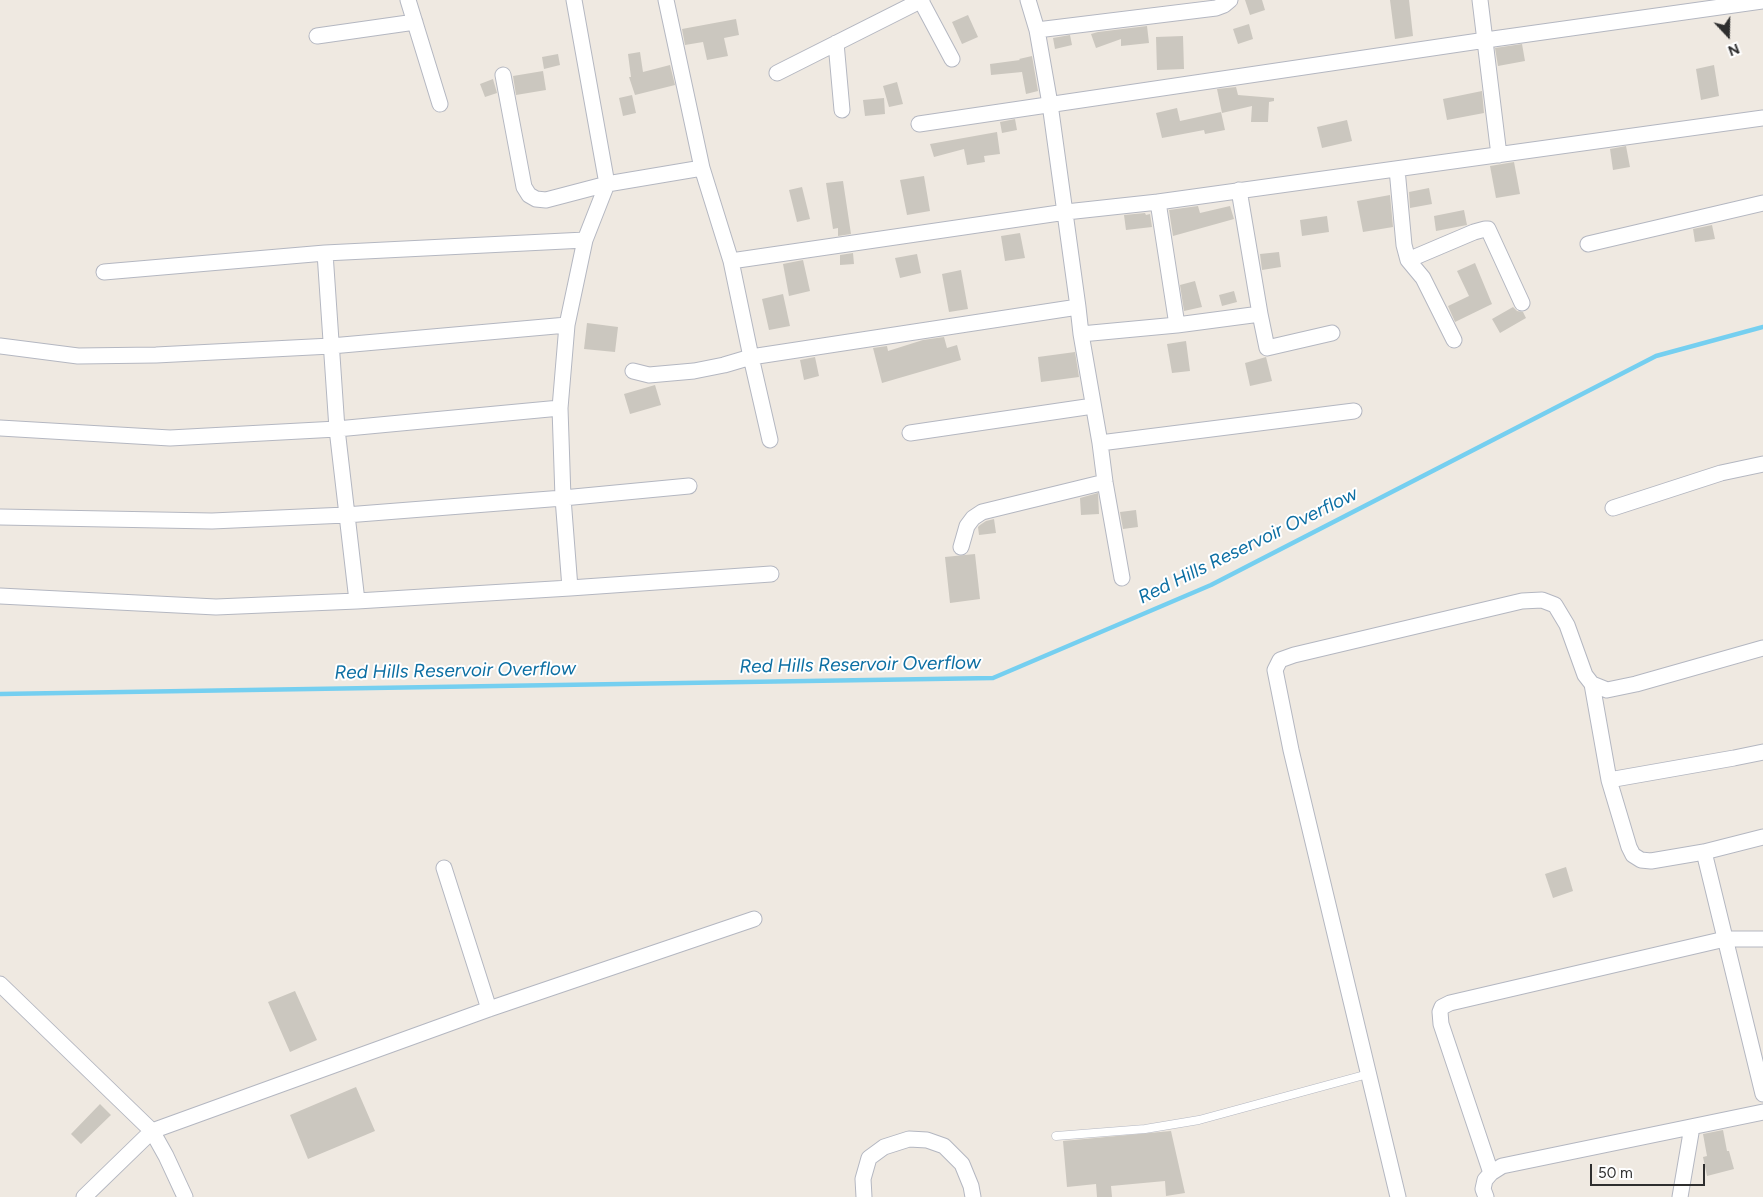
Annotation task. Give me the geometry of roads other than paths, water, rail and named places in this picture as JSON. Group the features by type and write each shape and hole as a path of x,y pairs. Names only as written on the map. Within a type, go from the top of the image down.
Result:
{"street":[{"path":"408,0 440,104"},
{"path":"570,588 562,498 560,408 566,325 585,240 607,184 574,0"},
{"path":"666,0 702,168 731,261 770,440"},
{"path":"777,72 921,0 952,59"},
{"path":"1028,0 1036,30 1050,104 1081,334 1122,578"},
{"path":"1036,30 1216,8 1230,0"},
{"path":"1480,0 1499,155"},
{"path":"919,124 1763,1"},
{"path":"317,36 415,22"},
{"path":"836,43 842,110"},
{"path":"503,75 524,187 529,195 536,199 546,200 607,184 702,168"},
{"path":"731,261 1066,212 1158,202 1763,118"},
{"path":"1397,169 1404,245 1408,260 1424,278 1454,340"},
{"path":"1239,190 1267,348 1332,334"},
{"path":"1158,202 1177,325"},
{"path":"1588,244 1763,203"},
{"path":"1408,260 1474,232 1485,228 1488,229 1522,303"},
{"path":"104,272 325,253 585,240"},
{"path":"325,253 337,429 357,601"},
{"path":"633,371 649,375 694,371 751,357 1078,307"},
{"path":"1081,334 1177,325 1260,314"},
{"path":"0,346 78,356 156,355 331,346 566,325"},
{"path":"910,433 1093,406"},
{"path":"0,428 170,438 337,429 560,408"},
{"path":"1100,443 1354,411"},
{"path":"1613,508 1721,473 1763,464"},
{"path":"961,547 967,526 973,518 982,512 1105,482"},
{"path":"0,517 212,521 346,514 562,498 689,486"},
{"path":"0,596 216,607 357,601 771,574"},
{"path":"1398,1197 1291,750 1276,670 1280,660 1294,655 1522,601 1542,600 1555,605 1567,625 1585,675 1592,684 1609,780 1629,848 1633,855 1641,860 1651,861 1704,852 1763,837"},
{"path":"1592,684 1607,690 1636,684 1763,648"},
{"path":"1609,780 1763,752"},
{"path":"1704,852 1763,1094"},
{"path":"444,868 489,1009"},
{"path":"84,1197 152,1131 489,1009 754,919"},
{"path":"1491,1173 1441,1024 1440,1012 1442,1007 1450,1003 1725,939 1763,938"},
{"path":"0,984 152,1131 185,1197"},
{"path":"1486,1197 1483,1189 1485,1180 1491,1173 1502,1166 1763,1112"},
{"path":"1680,1197 1692,1127"},
{"path":"864,1197 863,1180 869,1158 884,1147 909,1139 928,1140 944,1146 962,1164 971,1186 973,1197"}],"lane":[{"path":"1056,1136 1145,1129 1199,1120 1368,1074"}],"waterway":[{"name":"Red Hills Reservoir Overflow","path":"0,694 993,678 1211,585 1656,356 1763,327"}]}
